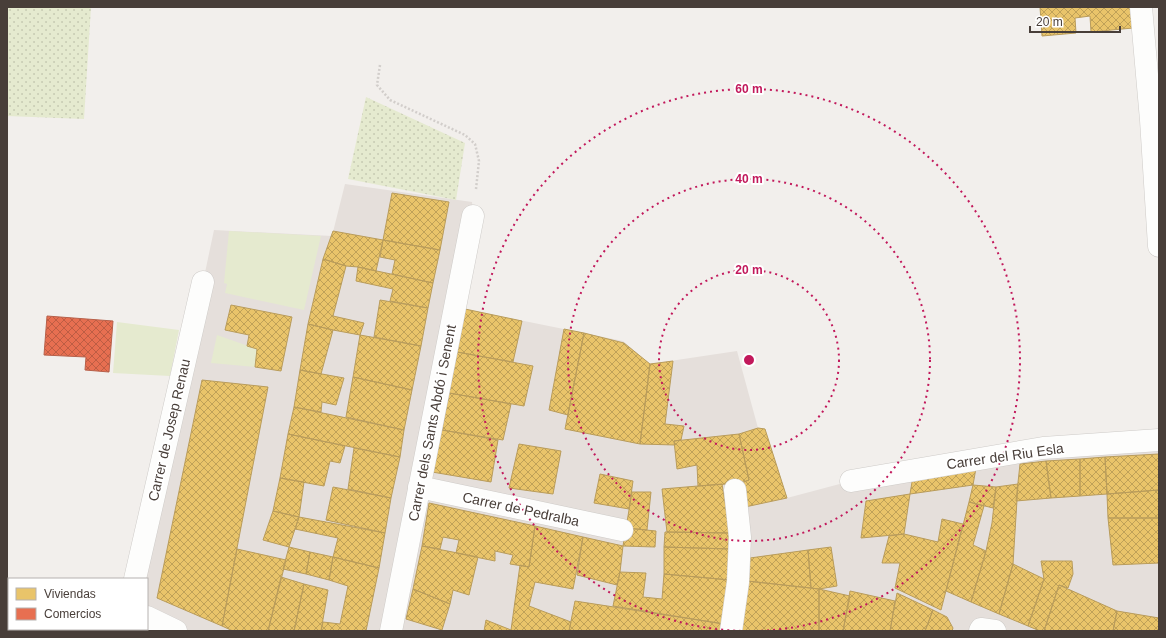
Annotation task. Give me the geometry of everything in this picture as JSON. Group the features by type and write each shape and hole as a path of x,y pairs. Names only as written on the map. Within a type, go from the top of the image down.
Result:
{"street":[{"path":"1141,7 1159,246"},
{"name":"Carrer dels Sants Abdó i Senent","path":"391,631 473,216"},
{"name":"Carrer de Josep Renau","path":"135,578 203,282"},
{"name":"Carrer del Riu Esla","path":"851,481 1043,448 1159,440"},
{"name":"Carrer de Pedralba","path":"420,487 622,530"},
{"path":"731,631 738,582 740,537 735,490"},
{"path":"148,618 176,631"},
{"path":"980,631 981,629 996,631"}],"path":[{"path":"380,65 377,85 390,100 465,135 475,144 479,161 473,216"},
{"path":"53,630 68,631"}],"shaded area":[{"path":"345,184 472,202 473,216 455,307 623,341 650,364 737,351 758,428 765,429 787,498 851,481 1159,440 1159,631 131,631 148,630 148,578 135,578 214,230 332,236"}],"green space":[{"path":"7,7 91,7 84,119 7,116"},
{"path":"366,97 465,143 456,200 348,179"},
{"path":"229,231 321,236 304,310 225,293 227,284 224,283"},
{"path":"117,322 179,330 170,376 113,373"},
{"path":"217,335 257,349 255,367 211,363"}],"building: Viviendas":[{"path":"1040,7 1131,7 1133,28 1091,32 1090,16 1075,18 1076,33 1042,36"},
{"path":"392,193 449,202 440,250 383,240"},
{"path":"333,231 383,240 376,271 346,266 323,259"},
{"path":"383,240 440,250 433,283 392,274 395,260 380,257"},
{"path":"323,259 346,266 333,316 364,323 360,335 308,324"},
{"path":"358,267 433,283 428,308 390,301 393,289 356,281"},
{"path":"380,300 428,308 421,346 374,337"},
{"path":"231,305 292,317 281,371 255,367 257,349 247,346 249,335 225,330"},
{"path":"465,309 522,321 513,362 457,352"},
{"path":"308,324 333,330 321,374 300,370"},
{"path":"564,329 584,333 568,415 549,410"},
{"path":"584,333 624,343 650,364 640,444 565,429"},
{"path":"360,335 421,346 412,390 353,377"},
{"path":"457,352 533,366 524,406 449,393"},
{"path":"673,361 665,424 684,426 681,440 674,441 675,445 640,444 650,364"},
{"path":"300,370 344,378 336,405 322,402 321,412 294,407"},
{"path":"353,377 412,390 404,430 346,417"},
{"path":"202,380 268,387 222,626 157,598"},
{"path":"449,393 511,404 503,440 442,430"},
{"path":"294,407 404,430 400,457 288,434"},
{"path":"758,428 765,429 787,498 745,507 741,483 749,480 739,434"},
{"path":"442,430 498,440 491,482 432,472"},
{"path":"288,434 345,446 340,463 330,461 324,486 280,478"},
{"path":"739,434 749,480 741,483 698,486 697,465 677,469 674,441"},
{"path":"519,444 561,451 553,494 509,488"},
{"path":"354,448 400,457 391,498 348,489"},
{"path":"1159,454 1159,490 1107,494 1105,457"},
{"path":"1105,457 1107,494 1080,496 1080,459"},
{"path":"1080,459 1080,496 1051,498 1046,461"},
{"path":"1046,461 1051,498 1016,501 1020,464"},
{"path":"976,468 973,485 910,494 913,476"},
{"path":"600,474 633,481 629,509 594,503"},
{"path":"280,478 304,482 299,517 273,511"},
{"path":"722,484 730,533 667,532 662,489"},
{"path":"1018,484 1013,564 999,614 971,602 986,551 992,523 996,487"},
{"path":"973,485 996,487 993,508 969,502"},
{"path":"333,487 391,498 385,533 326,520"},
{"path":"1159,490 1159,518 1108,518 1107,494"},
{"path":"632,492 651,492 647,530 626,528"},
{"path":"910,494 904,534 861,538 866,501"},
{"path":"969,502 984,506 973,545 986,551 971,602 946,591"},
{"path":"429,503 535,526 529,567 510,564 513,555 495,551 495,561 456,553 459,540 443,537 440,549 422,546"},
{"path":"273,511 299,517 289,547 263,540"},
{"path":"299,517 385,533 379,568 333,557 338,538 295,529"},
{"path":"1108,518 1159,518 1159,563 1113,565"},
{"path":"942,519 963,524 941,610 895,588 900,563 882,563 889,536 904,534 938,542"},
{"path":"535,526 583,537 573,589 535,582 529,606 571,622 569,631 511,630 520,565 529,567"},
{"path":"626,528 656,531 655,547 623,546"},
{"path":"665,532 730,533 731,549 664,547"},
{"path":"583,537 623,546 617,585 577,575"},
{"path":"422,546 478,557 469,595 453,590 450,604 413,589"},
{"path":"289,547 310,552 306,574 283,569"},
{"path":"664,547 731,549 730,580 664,574"},
{"path":"831,547 837,586 819,589 811,588 808,550"},
{"path":"237,549 286,560 268,631 233,631 222,626"},
{"path":"808,550 811,588 747,581 750,558"},
{"path":"310,552 333,557 329,580 306,574"},
{"path":"333,557 379,568 366,631 321,631 323,622 340,624 348,586 329,580"},
{"path":"1041,561 1072,561 1073,574 1068,588 1059,585 1044,631 1028,626 1044,579"},
{"path":"1013,564 1044,579 1028,626 999,614"},
{"path":"620,572 646,573 643,597 662,599 664,574 730,580 724,624 613,606"},
{"path":"281,577 304,584 294,631 268,631"},
{"path":"747,581 819,589 819,631 739,631"},
{"path":"304,584 328,590 321,631 294,631"},
{"path":"1059,585 1117,611 1113,631 1044,631"},
{"path":"413,589 450,604 442,630 406,619"},
{"path":"819,589 850,596 843,631 819,631"},
{"path":"850,591 895,601 890,631 843,631"},
{"path":"897,593 933,610 925,631 890,631"},
{"path":"575,601 724,624 723,631 569,631"},
{"path":"933,610 947,617 953,628 952,631 925,631"},
{"path":"1117,611 1159,618 1159,631 1113,631"},
{"path":"486,620 511,630 514,631 484,631"}],"building: Comercios":[{"path":"47,316 113,321 109,372 85,370 86,357 44,355"}]}
